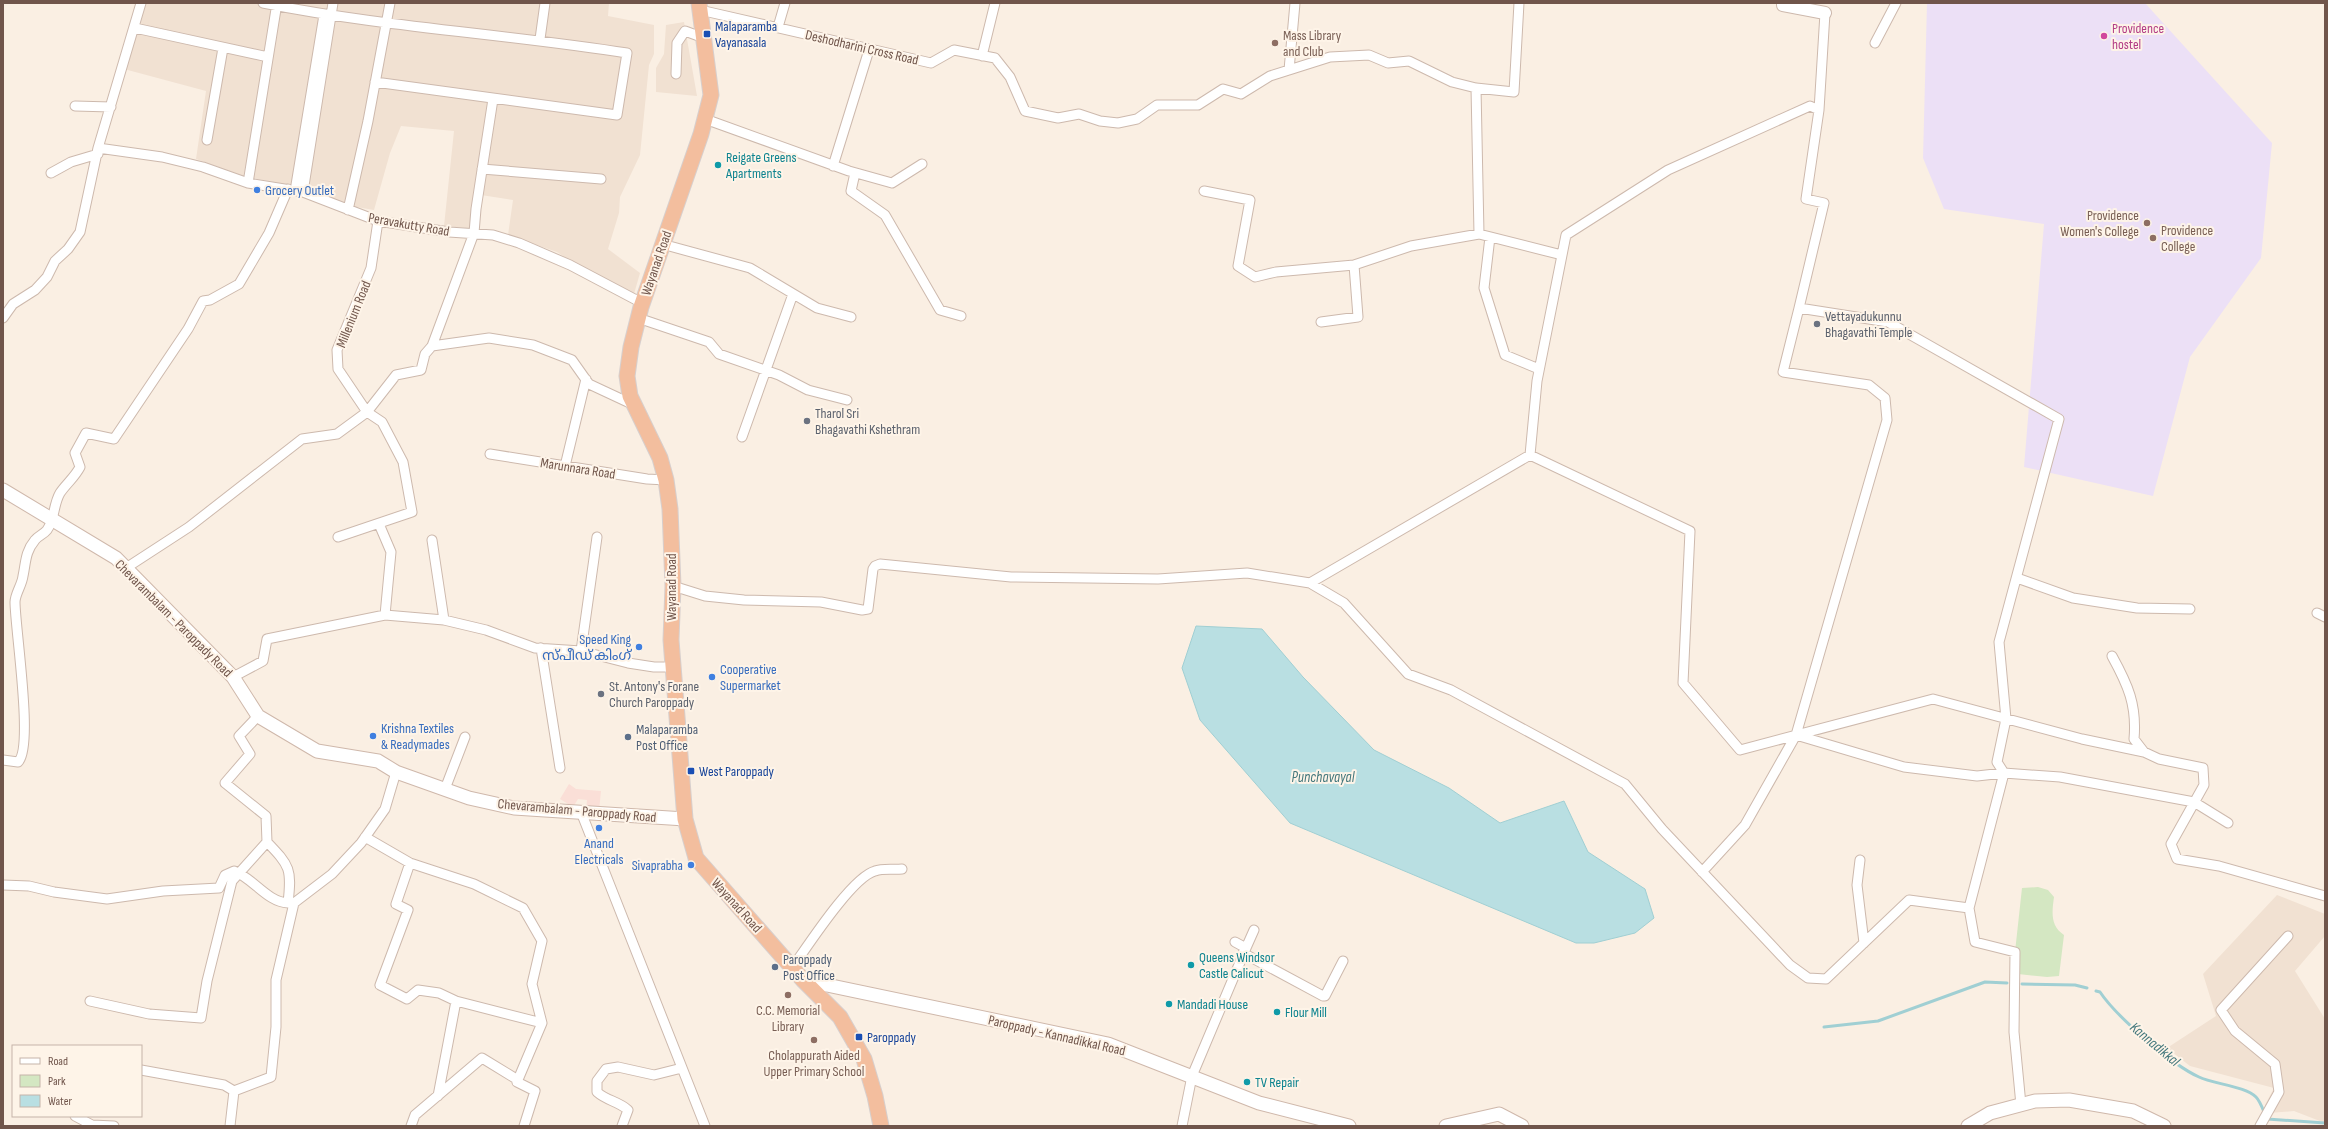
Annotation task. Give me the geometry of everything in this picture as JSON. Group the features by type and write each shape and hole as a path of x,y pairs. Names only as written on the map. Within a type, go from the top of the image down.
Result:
{"highway":[{"name":"Wayanad Road","path":"700,6 711,95 705,119 642,303 631,347 627,376 630,396 660,458 666,480 670,508 673,586 671,640 685,820 696,858 792,968 840,1017 864,1059 876,1096 881,1126"}],"main road":[{"name":"Chevarambalam - Paroppady Road","path":"3,490 53,518 116,558 233,677 258,716 317,751 378,761 396,772 469,798 514,808 685,820"},
{"name":"Paroppady - Kannadikkal Road","path":"803,980 1108,1044 1258,1103 1344,1125"},
{"path":"1968,1126 1990,1113 2035,1101 2068,1100 2133,1111 2164,1126"},
{"path":"1446,1126 1499,1114 1514,1124"}],"street":[{"path":"3,318 13,304 35,290 47,277 54,261 68,249 80,232 98,151 131,36 135,28 141,3"},
{"path":"263,3 276,4 327,15 540,39 627,53 617,115 375,82"},
{"path":"3,760 18,762 21,759 24,741 21,658 15,601 23,576 26,555 35,539 46,532 53,518 60,494 74,479 80,467 74,453 86,433 114,439 188,329 203,301 210,300 239,284 295,191 327,15 333,3"},
{"path":"348,210 390,3"},
{"path":"540,39 545,3"},
{"path":"778,27 786,3"},
{"path":"982,56 995,3"},
{"path":"1289,70 1294,3"},
{"name":"Deshodharini Cross Road","path":"700,6 869,50 931,63 954,50 995,58 1010,76 1025,111 1058,118 1079,114 1100,121 1118,123 1137,119 1157,105 1198,104 1223,89 1241,94 1270,76 1330,57 1369,55 1388,63 1409,61 1452,82 1476,88 1514,92 1519,3"},
{"path":"1782,3 1783,5 1825,13"},
{"path":"1702,872 1745,825 1796,735 1887,420 1885,398 1869,385 1783,372 1824,203 1806,199 1819,110 1825,13 1817,3"},
{"path":"1875,43 1896,3"},
{"path":"248,183 276,4"},
{"path":"135,28 268,57"},
{"path":"676,74 677,43 685,31 704,38"},
{"path":"207,140 223,48"},
{"path":"833,166 869,50"},
{"path":"1476,88 1479,234"},
{"path":"126,568 189,527 302,439 337,434 366,412 396,374 421,370 425,354 432,346 474,233 493,99"},
{"path":"75,106 110,107"},
{"path":"1530,455 1539,369 1566,235 1668,170 1810,106 1819,110"},
{"path":"705,119 833,166 892,183 922,164"},
{"path":"51,173 71,162 98,151"},
{"name":"Peravakutty Road","path":"98,151 162,157 203,167 248,183 295,191 378,221 450,232 493,235 519,243 570,265 642,303"},
{"path":"482,169 601,179"},
{"path":"855,173 850,191 885,215 940,310 961,316"},
{"path":"1204,192 1250,200 1238,266 1255,277 1276,272 1354,265 1411,246 1479,234 1562,255"},
{"name":"Millenium Road","path":"366,412 338,369 337,350 370,268 378,221"},
{"path":"1490,237 1484,288 1505,355 1539,369"},
{"path":"662,244 750,268 817,308 850,317"},
{"path":"1321,322 1358,317 1354,265"},
{"path":"742,437 793,294"},
{"path":"1799,308 1888,322 2059,419 1999,642 2006,719 1997,762 2004,773 1969,908 1975,942 2015,952 2014,1032 2021,1105"},
{"path":"638,318 709,342 719,354 766,370 808,390 847,400"},
{"path":"432,346 489,338 533,345 572,360 589,384 634,405"},
{"path":"565,466 586,379"},
{"path":"338,537 412,512 404,462 382,422 366,412"},
{"name":"Marunnara Road","path":"490,454 647,479 666,480"},
{"path":"1530,455 1690,532 1683,683 1740,750 1933,699 2082,739 2144,752 2159,759 2203,768 2204,785 2171,844 2177,859 2220,866 2325,896"},
{"path":"1310,583 1530,455"},
{"path":"379,524 391,552 385,615"},
{"path":"581,651 597,537"},
{"path":"432,540 444,620"},
{"path":"673,586 705,596 744,600 821,602 862,610 868,609 873,569 875,566 880,564 1011,578 1158,579 1247,573 1310,583 1344,602 1408,674 1451,690 1626,784 1662,829 1702,872 1790,964 1808,978 1826,979 1909,900 1969,908"},
{"path":"2016,578 2073,598 2137,608 2190,609"},
{"path":"233,677 263,660 268,639 385,615 444,620 486,630 535,648 581,651 628,663 654,667 673,667"},
{"path":"541,648 560,768"},
{"path":"2112,656 2126,681 2136,717 2134,739 2144,752"},
{"path":"234,1091 271,1077 276,1027 276,980 291,903 291,877 284,860 267,842 266,816 224,783 250,754 239,736 258,716"},
{"path":"1796,735 1904,767 1977,776 2004,773 2060,777 2194,802 2228,823"},
{"path":"445,789 464,737"},
{"path":"3,884 29,886 54,892 107,898 163,891 213,889 221,887 228,872 239,873 283,903 291,903 332,874 365,837 384,809 396,772"},
{"path":"581,812 705,1126"},
{"path":"365,837 410,863 474,884 523,908 542,941 532,984 542,1024 518,1080"},
{"path":"90,1001 149,1014 201,1018 207,981 232,881 267,842"},
{"path":"1860,860 1857,885 1864,942"},
{"path":"410,863 396,904 408,910 380,985 407,999 418,990 439,993 456,1001 542,1024"},
{"path":"792,968 839,904 860,880 874,871 902,869"},
{"path":"1182,1126 1192,1076 1254,930"},
{"path":"2260,1126 2279,1092 2275,1064 2235,1031 2221,1010 2288,936"},
{"path":"1235,942 1245,951 1323,996 1325,996 1343,961"},
{"path":"438,1096 456,1001"},
{"path":"411,1126 415,1115 482,1058 518,1080 517,1082 535,1091 524,1126"},
{"path":"622,1126 628,1110 621,1104 605,1099 597,1092 597,1081 606,1069 618,1067 654,1075 682,1068"},
{"path":"142,1070 224,1085 234,1091"},
{"path":"230,1126 234,1091"},
{"path":"77,1117 92,1125 114,1126"}],"shaded area":[{"path":"146,3 609,3 608,16 654,25 654,54 649,65 640,155 620,197 619,213 608,249 640,273 634,294 578,266 557,252 508,235 513,200 481,195 477,229 444,226 454,131 401,126 390,153 374,210 345,205 299,187 243,176 196,159 206,91 124,69"},
{"name":"Providence College","path":"1927,3 2145,3 2272,143 2261,258 2190,357 2153,496 2024,467 2044,224 1944,209 1923,158"},
{"path":"684,22 697,96 656,92 656,68 664,54 666,25"},
{"path":"569,784 576,789 601,791 599,811 586,810 587,800 578,799 573,807 560,799"},
{"path":"2277,895 2325,914 2325,936 2295,971 2325,1019 2325,1123 2294,1111 2269,1113 2265,1105 2274,1088 2190,1066 2167,1048 2216,1016 2203,974"}],"green space":[{"path":"2038,887 2048,890 2054,897 2054,923 2059,931 2064,935 2059,976 2047,977 2018,974 2015,952 2022,888"}],"water":[{"name":"Punchavayal","path":"1196,626 1262,629 1303,677 1374,750 1449,788 1500,823 1564,801 1588,852 1645,889 1654,918 1635,933 1594,943 1576,943 1290,823 1200,720 1182,668"}],"waterway":[{"name":"Kannadikkal","path":"1824,1027 1878,1021 1985,982 2007,983"},
{"name":"Kannadikkal","path":"2022,984 2075,985 2087,988"},
{"name":"Kannadikkal","path":"2096,991 2100,992 2118,1014 2145,1039 2174,1062 2199,1077 2251,1093 2258,1099 2267,1119 2325,1123"}],"place":[{"name":"Malaparamba Vayanasala","path":"707,34"},
{"name":"Providence hostel","path":"2104,36"},
{"name":"Mass Library and Club","path":"1275,43"},
{"name":"Reigate Greens Apartments","path":"718,165"},
{"name":"Grocery Outlet","path":"257,190"},
{"name":"Providence Women's College","path":"2147,223"},
{"name":"Providence College","path":"2153,238"},
{"name":"Vettayadukunnu Bhagavathi Temple","path":"1817,324"},
{"name":"Tharol Sri Bhagavathi Kshethram","path":"807,421"},
{"name":"Speed King സ്പീഡ് കിംഗ്","path":"639,647"},
{"name":"Cooperative Supermarket","path":"712,677"},
{"name":"St. Antony's Forane Church Paroppady","path":"601,694"},
{"name":"Krishna Textiles & Readymades","path":"373,736"},
{"name":"Malaparamba Post Office","path":"628,737"},
{"name":"West Paroppady","path":"691,771"},
{"name":"Anand Electricals","path":"599,828"},
{"name":"Sivaprabha","path":"691,865"},
{"name":"Queens Windsor Castle Calicut","path":"1191,965"},
{"name":"Paroppady Post Office","path":"775,967"},
{"name":"C.C. Memorial Library","path":"788,995"},
{"name":"Mandadi House","path":"1169,1004"},
{"name":"Flour Mill","path":"1277,1012"},
{"name":"Paroppady","path":"859,1037"},
{"name":"Cholappurath Aided Upper Primary School","path":"814,1040"},
{"name":"TV Repair","path":"1247,1082"}]}
